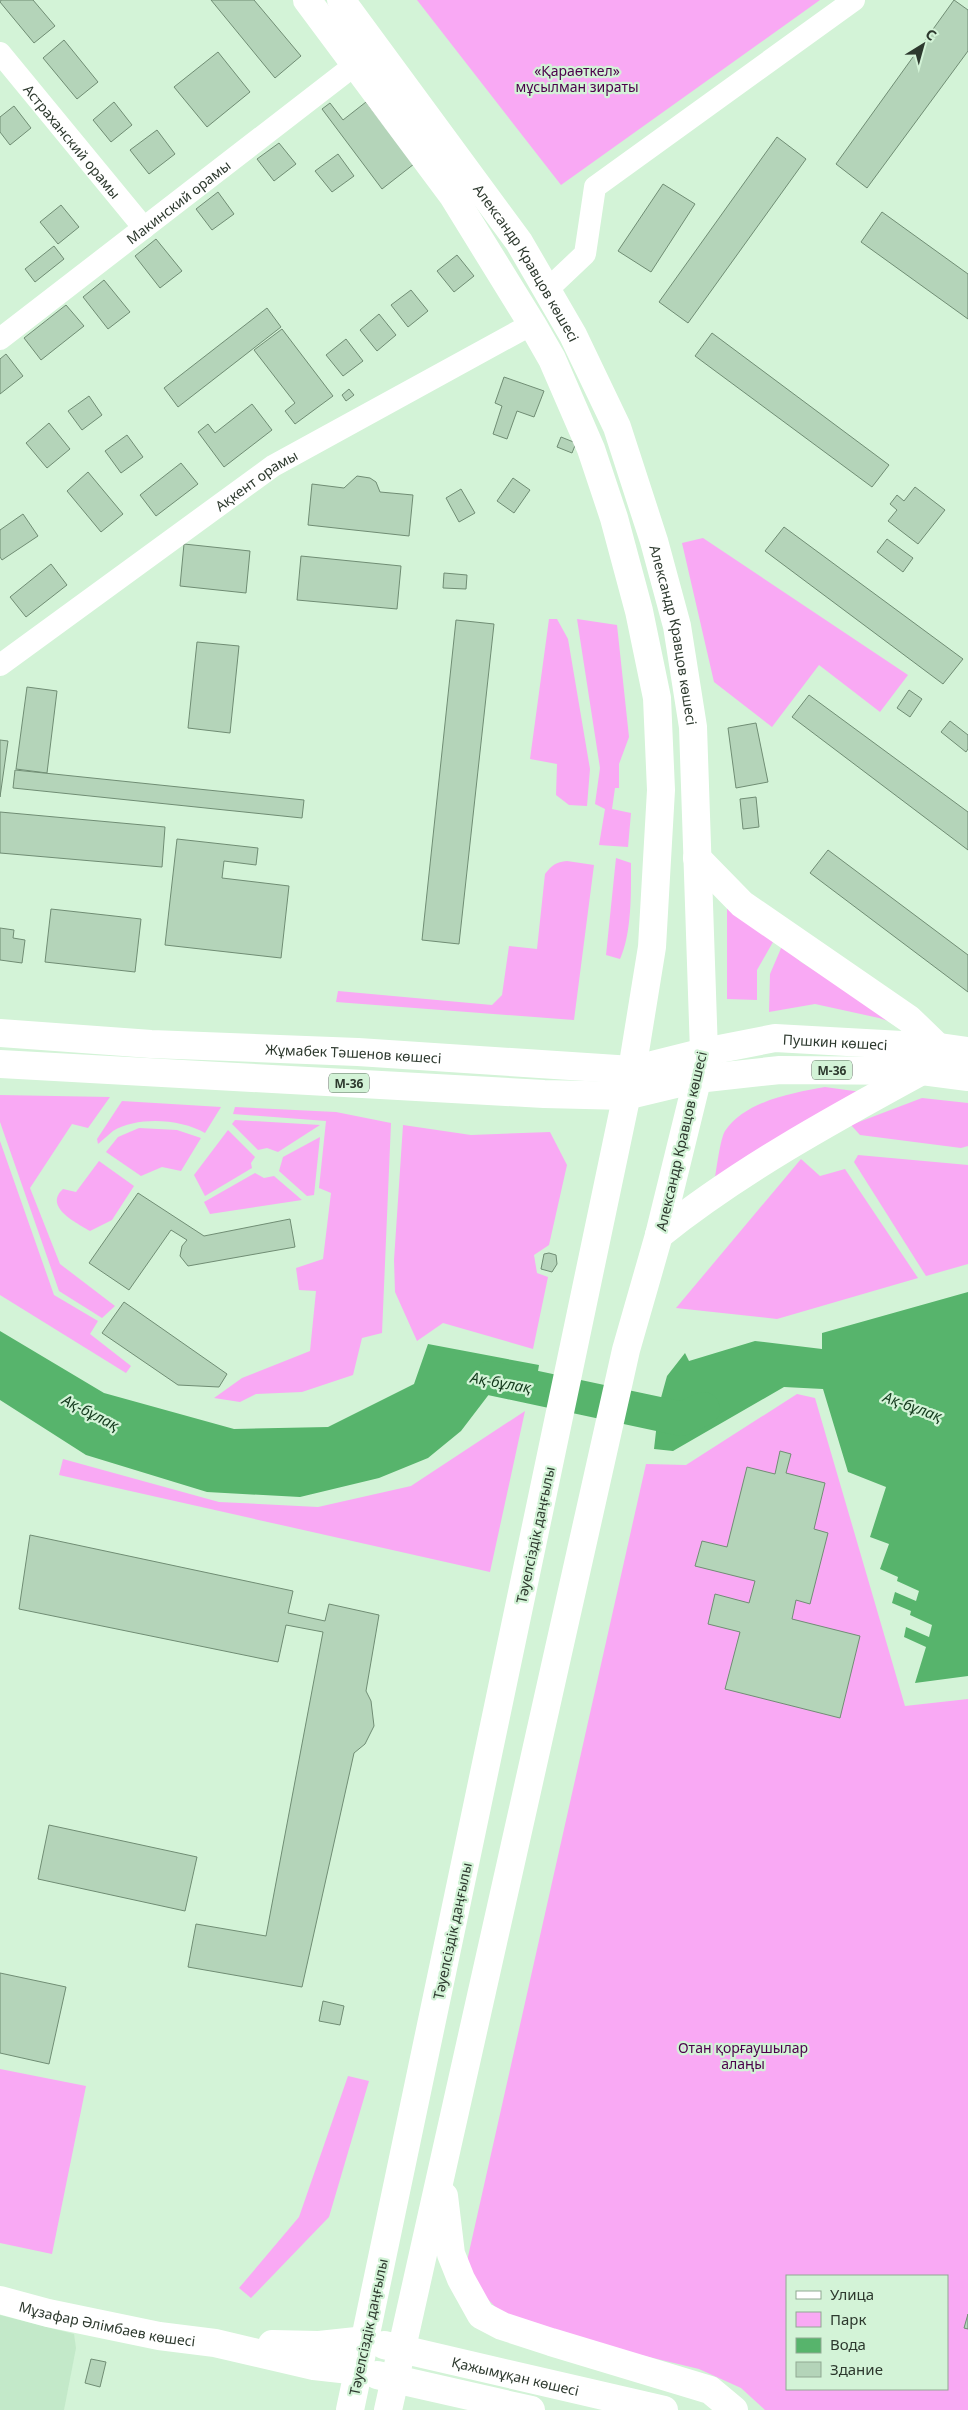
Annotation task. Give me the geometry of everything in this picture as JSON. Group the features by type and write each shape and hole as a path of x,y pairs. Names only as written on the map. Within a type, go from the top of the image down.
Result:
{"main road":[{"name":"Александр Кравцов көшесі","path":"307,0 453,196 552,359 591,449 614,518 639,611 657,698 660,790 652,947 629,1083 577,1337"},
{"name":"Александр Кравцов көшесі","path":"341,0 519,242 572,335 617,427 654,541 677,626 693,727 704,1052 660,1235 626,1350 442,2171"},
{"path":"697,858 742,904 909,1019 938,1047"},
{"name":"Жұмабек Тәшенов көшесі","path":"0,1033 151,1044 358,1052 629,1083 704,1052"},
{"name":"Пушкин көшесі","path":"704,1052 775,1038 938,1047 968,1051"},
{"name":"Жұмабек Тәшенов көшесі","path":"0,1064 544,1094 629,1083 697,1079"},
{"name":"Пушкин көшесі","path":"697,1079 780,1070 922,1071 968,1077"},
{"path":"660,1235 729,1183 852,1108 922,1071"},
{"name":"Тәуелсіздік даңғылы","path":"350,2410 577,1337"},
{"path":"388,2410 442,2171"},
{"path":"442,2171 446,2229 451,2254 460,2279 481,2314 502,2326 710,2390 734,2410"},
{"name":"Мұзафар Әлімбаев көшесі","path":"0,2300 48,2313 159,2336 215,2343 318,2346 366,2340"},
{"name":"Қажымұқан көшесі","path":"366,2340 664,2410"},
{"name":"Мұзафар Әлімбаев көшесі","path":"215,2343 314,2366 359,2371 395,2379"},
{"path":"395,2379 531,2410"}],"street":[{"path":"547,290 585,254 596,187 854,0"},
{"name":"Астраханский орамы","path":"0,53 144,228"},
{"name":"Макинский орамы","path":"0,339 356,64"},
{"name":"Ақкент орамы","path":"0,665 273,466 532,324"}],"shaded area":[{"path":"0,2315 74,2334 76,2348 64,2410 0,2410"}],"green space":[{"name":"«Қараөткел» мұсылман зираты","path":"417,0 820,0 561,185"},
{"path":"703,538 908,675 880,712 819,665 772,727 714,682 682,543"},
{"path":"549,619 557,619 568,639 590,769 587,806 569,805 556,795 557,764 530,759"},
{"path":"577,619 617,625 629,737 619,764 619,788 615,788 612,809 631,813 628,847 599,845 605,809 595,804 600,768"},
{"path":"616,858 631,863 629,925 620,959 606,955"},
{"path":"567,861 594,865 574,1020 336,1002 338,991 492,1005 502,995 509,946 537,949 545,874 554,864"},
{"path":"727,904 733,905 773,942 757,970 757,1000 727,999"},
{"path":"782,946 801,962 900,1025 879,1018 815,1004 769,1012 770,974"},
{"path":"825,1087 861,1092 714,1184 723,1135 744,1112 770,1100"},
{"path":"0,1095 110,1097 88,1128 72,1124 30,1188 60,1264 115,1306 102,1318 59,1291 0,1122"},
{"path":"922,1098 968,1103 968,1146 961,1148 860,1135 851,1125"},
{"path":"122,1101 221,1107 205,1133 195,1128 172,1122 147,1121 123,1126 113,1131 98,1144 97,1139"},
{"path":"235,1107 336,1112 391,1123 382,1333 362,1338 353,1375 302,1392 256,1394 240,1402 214,1398 242,1378 310,1351 316,1291 299,1290 296,1268 323,1259 331,1193 319,1188 326,1121 233,1114"},
{"path":"235,1120 320,1125 278,1152 267,1148 258,1150 232,1124"},
{"path":"403,1125 471,1135 550,1132 567,1165 549,1245 534,1255 537,1273 548,1277 533,1349 443,1323 417,1341 395,1292 394,1260"},
{"path":"139,1128 177,1130 201,1138 181,1171 162,1167 141,1176 106,1152 118,1137"},
{"path":"228,1130 255,1157 251,1163 252,1168 205,1196 194,1175"},
{"path":"320,1137 314,1195 307,1196 279,1171 283,1157"},
{"path":"0,1141 54,1295 98,1321 90,1334 131,1366 126,1373 0,1295"},
{"path":"858,1155 968,1165 968,1264 926,1276 854,1162"},
{"path":"801,1159 820,1176 845,1169 918,1278 777,1319 676,1308"},
{"path":"99,1161 134,1186 112,1220 90,1231 64,1214 57,1202 58,1196 63,1189 76,1192"},
{"path":"255,1173 264,1178 274,1176 302,1200 210,1214 204,1202"},
{"name":"Отан қорғаушылар алаңы","path":"797,1394 815,1398 905,1706 968,1699 968,2410 765,2410 741,2388 699,2369 537,2330 505,2317 479,2290 467,2261 646,1464 686,1465"},
{"path":"525,1411 490,1572 59,1475 63,1459 219,1502 318,1507 411,1486"},
{"path":"0,2069 86,2086 52,2254 0,2243"},
{"path":"348,2076 369,2081 329,2217 251,2298 239,2288 299,2217"}],"water":[{"path":"968,1292 968,1676 915,1683 926,1647 904,1637 906,1627 929,1637 932,1625 910,1615 911,1611 892,1603 895,1592 916,1601 919,1591 897,1581 898,1577 880,1569 889,1544 870,1537 886,1487 848,1472 823,1389 784,1387 673,1451 654,1449 659,1405 667,1376 685,1353 689,1361 755,1341 822,1349 822,1333"},
{"path":"0,1331 104,1393 234,1429 328,1427 414,1384 428,1344 539,1365 533,1402 490,1393 461,1431 428,1458 379,1478 300,1497 207,1492 86,1455 0,1400"}],"building":[{"path":"1,0 33,0 55,26 34,43 0,2"},
{"path":"211,0 254,0 301,56 275,78"},
{"path":"954,0 968,10 968,51 867,188 836,164"},
{"path":"64,40 98,82 77,99 43,58"},
{"path":"218,52 250,92 207,127 174,87"},
{"path":"114,102 132,125 111,142 93,120"},
{"path":"366,102 414,164 382,189 322,109 330,103 343,120"},
{"path":"14,106 31,128 10,145 0,132 0,117"},
{"path":"157,130 175,154 149,174 130,150"},
{"path":"777,137 806,159 688,323 659,302"},
{"path":"279,143 296,164 274,181 257,159"},
{"path":"338,154 354,176 332,192 315,171"},
{"path":"663,184 695,204 651,272 618,251"},
{"path":"218,192 234,214 212,230 196,209"},
{"path":"61,205 79,227 58,244 40,222"},
{"path":"882,212 968,274 968,319 861,242"},
{"path":"156,239 182,271 160,288 135,256"},
{"path":"54,246 64,259 35,282 25,269"},
{"path":"457,255 474,276 454,292 437,271"},
{"path":"104,280 130,312 108,329 83,297"},
{"path":"411,290 428,311 408,327 391,305"},
{"path":"66,305 84,326 41,360 24,338"},
{"path":"267,308 281,327 178,407 164,388"},
{"path":"379,314 396,335 377,351 360,330"},
{"path":"282,329 333,396 295,424 285,411 295,403 254,350"},
{"path":"712,333 889,465 872,487 695,356"},
{"path":"346,339 363,361 343,376 326,355"},
{"path":"6,354 23,376 0,394 0,359"},
{"path":"504,377 544,391 534,417 517,411 507,439 493,434 502,406 495,403"},
{"path":"349,389 354,395 346,401 342,395"},
{"path":"89,396 102,415 82,430 68,411"},
{"path":"252,404 272,430 224,467 198,432 208,424 215,433"},
{"path":"49,423 70,449 47,468 26,443"},
{"path":"127,435 143,457 121,473 105,451"},
{"path":"561,437 576,443 572,453 557,447"},
{"path":"181,463 198,484 156,516 140,495"},
{"path":"88,472 123,514 101,532 67,491"},
{"path":"357,476 370,478 376,482 380,492 413,495 409,536 308,525 312,484 344,488"},
{"path":"513,478 530,490 514,513 497,501"},
{"path":"915,487 945,510 918,544 888,521 897,510 890,504 897,495 904,501"},
{"path":"461,489 475,513 459,522 446,498"},
{"path":"23,514 38,536 2,560 0,557 0,530"},
{"path":"784,527 963,659 943,684 765,551"},
{"path":"887,539 913,558 903,572 877,552"},
{"path":"184,544 250,551 246,593 180,586"},
{"path":"301,556 401,566 397,609 297,600"},
{"path":"51,564 67,585 26,617 10,597"},
{"path":"444,573 467,575 466,589 443,588"},
{"path":"456,620 494,624 459,944 422,940"},
{"path":"197,642 239,646 230,733 188,728"},
{"path":"27,687 57,691 47,773 16,769"},
{"path":"909,690 922,699 910,717 897,708"},
{"path":"809,695 968,812 968,850 792,717"},
{"path":"950,721 968,735 968,749 966,752 941,732"},
{"path":"756,723 768,782 736,788 728,728"},
{"path":"0,740 8,741 0,797"},
{"path":"15,770 304,800 302,818 13,788"},
{"path":"756,797 759,827 743,829 740,799"},
{"path":"0,812 165,827 162,867 0,853"},
{"path":"177,839 258,848 256,865 224,861 222,878 289,886 281,958 165,945"},
{"path":"828,850 968,955 968,992 810,873"},
{"path":"51,909 141,919 135,972 45,962"},
{"path":"0,928 14,930 13,938 25,940 22,963 0,960"},
{"path":"138,1193 204,1236 290,1219 295,1247 188,1266 180,1256 182,1246 187,1240 171,1230 129,1290 89,1263"},
{"path":"544,1254 556,1255 557,1264 552,1272 541,1269"},
{"path":"124,1302 227,1374 219,1387 178,1385 102,1333"},
{"path":"780,1451 791,1454 786,1473 825,1483 814,1529 828,1533 810,1604 796,1600 792,1619 860,1636 840,1718 725,1689 740,1632 708,1624 715,1594 749,1603 755,1581 695,1566 702,1541 727,1547 747,1467 775,1474"},
{"path":"30,1535 293,1591 288,1613 325,1621 329,1604 379,1615 366,1691 371,1701 374,1726 365,1744 354,1753 302,1987 188,1967 196,1924 266,1936 323,1632 286,1625 278,1662 19,1609"},
{"path":"49,1825 197,1857 185,1911 38,1879"},
{"path":"0,1973 66,1987 49,2064 0,2053"},
{"path":"323,2001 344,2006 340,2025 319,2021"},
{"path":"968,2314 968,2329 964,2328"},
{"path":"91,2359 106,2362 100,2387 85,2383"}],"waterway":[{"name":"Ақ-бұлақ","path":"490,1378 682,1419 703,1409"}]}
